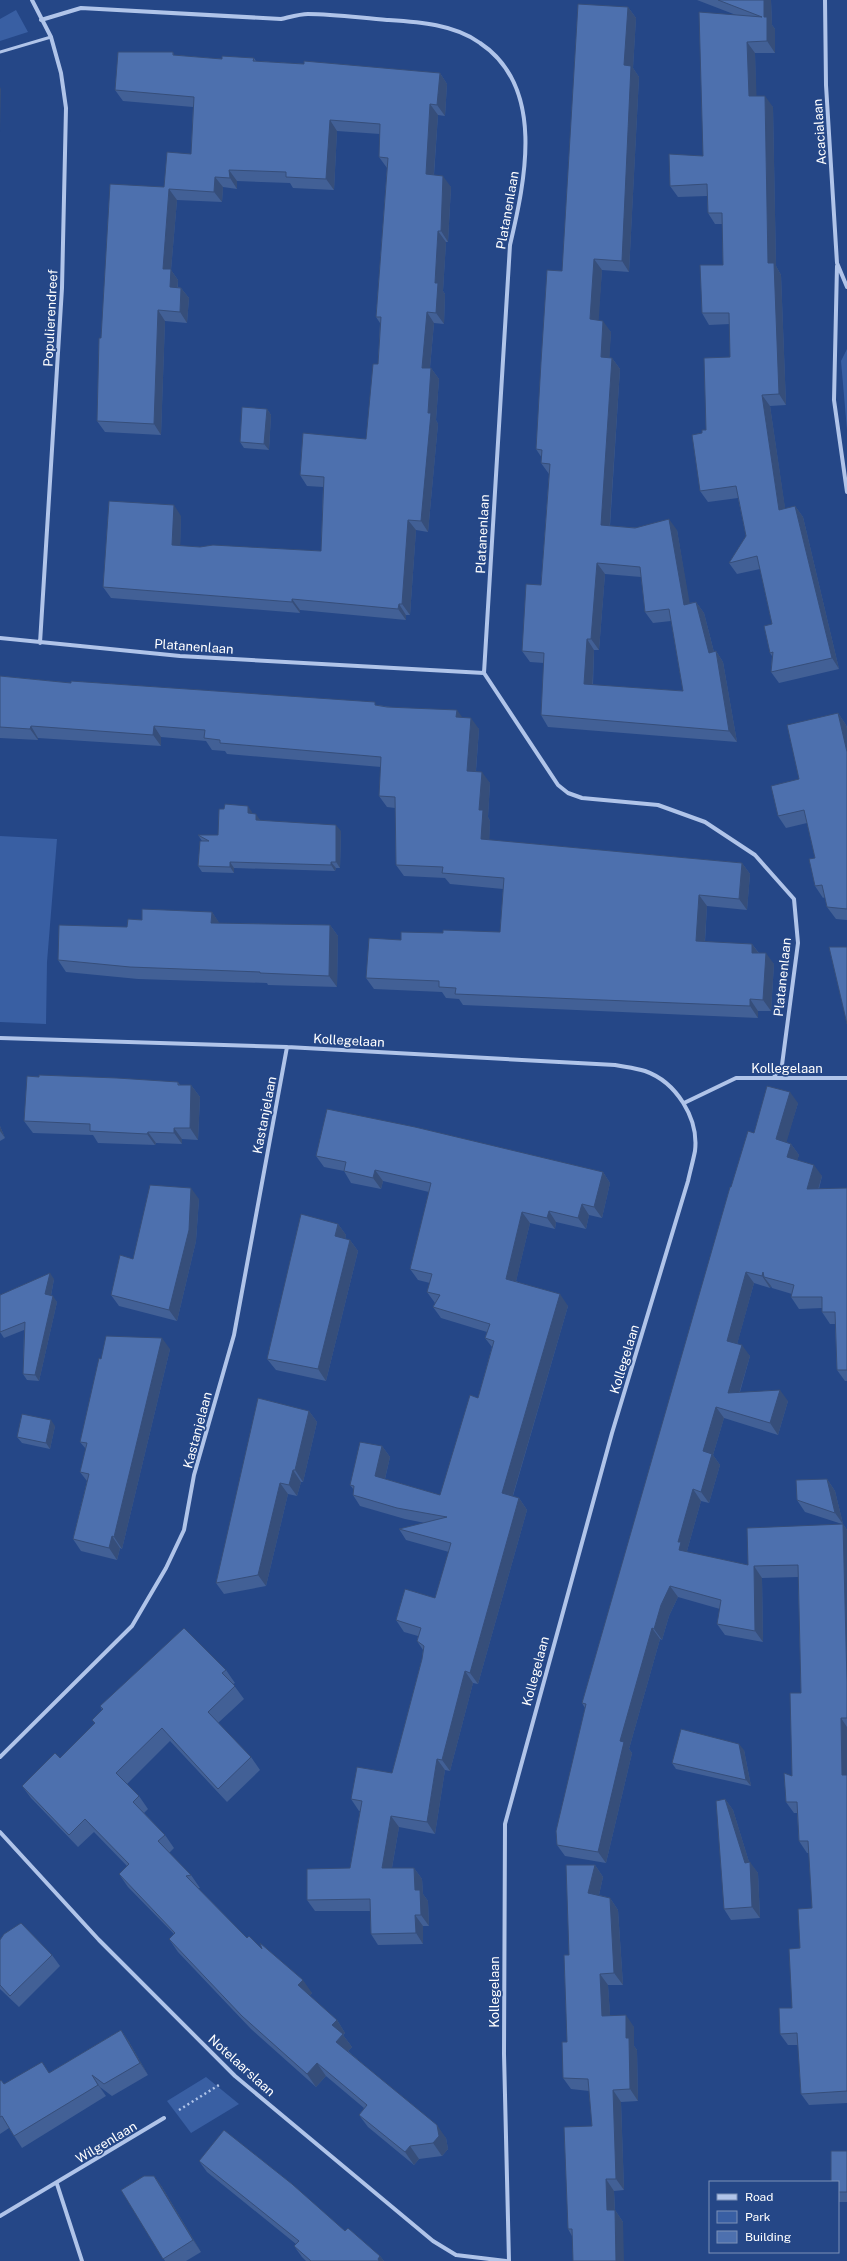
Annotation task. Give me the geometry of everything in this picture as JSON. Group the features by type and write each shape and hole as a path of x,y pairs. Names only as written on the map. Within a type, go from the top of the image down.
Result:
{"street":[{"name":"Populierendreef","path":"32,0 51,37 61,73 66,108 62,288 40,643"},
{"name":"Acacialaan","path":"825,0 826,85 837,263 834,400 847,492"},
{"name":"Platanenlaan","path":"41,20 81,8 281,19 307,14 426,23 453,30 480,42 500,60 516,87 525,119 525,155 522,195 510,245 484,673 558,785 568,794 582,798 658,804 705,822 755,854 794,898 798,943 782,1065 774,1077"},
{"name":"Acacialaan","path":"837,263 847,286"},
{"name":"Platanenlaan","path":"0,638 180,656 484,673"},
{"name":"Kollegelaan","path":"0,1038 287,1047 615,1065 646,1072 669,1084 684,1103 694,1129 695,1151 688,1181 612,1433 505,1824 504,2054 509,2261"},
{"name":"Kastanjelaan","path":"0,1757 132,1626 166,1568 184,1530 194,1475 234,1335 287,1047"},
{"name":"Kollegelaan","path":"684,1103 736,1078 847,1078"},
{"name":"Notelaarslaan","path":"0,1832 98,1940 235,2076 433,2241 456,2255 506,2261"},
{"name":"Wilgenlaan","path":"0,2216 57,2184 164,2118"},
{"path":"57,2184 82,2261"}],"lane":[{"path":"0,52 51,37"}],"path":[{"path":"164,2118 235,2076"}],"green space":[{"path":"16,10 28,32 0,41 0,19"},
{"path":"847,349 847,430 841,361"},
{"path":"0,836 57,839 47,962 46,1024 0,1022"},
{"path":"206,2077 239,2104 191,2133 167,2101"}],"building":[{"path":"718,0 764,0 764,17 767,17 767,41 747,42 749,96 765,96 768,263 774,263 779,394 762,395 779,510 795,506 832,658 771,672 773,652 770,653 764,626 772,624 757,556 729,563 746,536 736,486 700,491 692,435 702,433 702,430 706,430 704,358 730,357 729,313 702,313 700,265 723,265 722,213 708,213 707,184 670,186 669,154 703,156 699,12 762,17"},
{"path":"578,4 628,7 624,65 631,66 622,261 594,259 590,319 603,321 601,357 612,358 601,525 635,528 669,519 684,605 696,602 709,653 716,651 729,731 541,715 544,653 522,651 526,584 541,585 550,464 541,463 542,450 536,449 547,270 562,271","holes":["597,563 640,567 645,612 669,609 683,691 584,684 587,639 591,639"]},
{"path":"118,52 173,52 173,55 222,59 222,56 254,58 253,61 304,64 304,61 440,73 437,105 430,104 426,174 443,176 441,231 438,231 435,283 438,283 436,313 427,312 422,368 431,368 428,413 431,413 421,521 408,520 402,604 399,604 398,609 292,599 292,602 103,587 109,501 174,505 172,545 200,547 213,545 321,551 324,477 300,475 303,433 366,439 373,364 378,364 381,317 376,317 388,158 379,157 380,124 330,120 326,179 286,177 286,172 229,170 230,178 215,177 214,192 169,189 163,269 171,269 170,287 181,288 180,312 158,310 154,424 97,421 99,338 101,338 110,184 164,187 167,152 191,154 194,97 115,90"},
{"path":"242,407 267,409 264,444 240,442"},
{"path":"0,676 71,683 71,681 375,702 375,705 387,707 457,710 456,717 471,718 467,771 482,772 479,810 483,810 481,839 742,863 739,899 699,895 696,941 752,944 752,953 766,953 763,1000 750,999 750,1006 455,994 456,988 439,987 439,981 366,978 369,938 401,940 401,932 443,933 443,930 500,932 504,878 442,873 443,867 396,865 395,797 379,796 381,757 220,743 220,740 204,738 205,730 154,726 153,735 31,726 30,729 0,727"},
{"path":"838,713 847,752 847,909 827,907 822,885 815,886 809,859 815,858 804,810 778,816 771,786 799,779 787,725"},
{"path":"225,804 248,806 248,813 256,814 256,820 336,825 336,862 331,862 331,865 230,862 230,867 198,866 200,841 209,841 198,835 218,835 219,809 224,809"},
{"path":"142,909 212,912 211,923 330,925 329,976 130,967 58,960 59,925 127,927 128,919 142,920"},
{"path":"829,947 847,947 847,1024"},
{"path":"39,1075 178,1082 178,1085 191,1085 190,1128 174,1128 174,1133 148,1132 147,1134 90,1131 90,1124 24,1121 27,1076 39,1077"},
{"path":"767,1086 790,1092 776,1139 791,1144 787,1157 814,1165 807,1189 847,1188 847,1370 837,1370 835,1312 822,1312 822,1297 791,1297 794,1285 764,1277 763,1272 762,1276 746,1272 727,1341 742,1345 728,1393 780,1390 770,1423 716,1407 703,1451 712,1454 701,1492 693,1489 678,1542 681,1542 679,1550 748,1565 747,1528 843,1524 847,1718 841,1718 842,1775 847,1775 847,2091 801,2094 797,2033 780,2034 779,2008 792,2008 789,1949 800,1948 798,1909 812,1908 808,1841 799,1841 797,1802 786,1802 784,1773 792,1776 790,1693 801,1693 798,1565 754,1566 755,1631 717,1624 721,1600 670,1586 661,1605 654,1629 652,1628 620,1741 624,1742 598,1852 557,1845 556,1831 586,1704 582,1703 730,1187 748,1131 754,1133"},
{"path":"327,1109 415,1127 603,1172 594,1207 582,1204 578,1218 549,1211 547,1218 522,1212 506,1279 560,1294 502,1493 519,1498 470,1673 465,1671 442,1760 437,1759 427,1822 391,1816 382,1868 414,1868 415,1890 420,1890 421,1915 415,1915 416,1933 371,1934 370,1899 307,1900 307,1869 350,1868 362,1801 351,1799 357,1767 392,1773 422,1659 424,1646 417,1641 421,1628 396,1620 405,1589 435,1598 451,1543 399,1529 447,1517 397,1508 353,1495 354,1486 350,1485 360,1442 382,1446 375,1476 440,1495 470,1395 478,1398 494,1341 485,1338 490,1324 433,1307 440,1295 427,1292 432,1274 410,1269 431,1183 375,1170 373,1178 344,1171 346,1162 316,1156"},
{"path":"150,1185 191,1188 189,1230 169,1310 111,1295 120,1255 133,1259"},
{"path":"301,1214 338,1224 335,1236 350,1240 318,1369 267,1359"},
{"path":"50,1273 45,1294 53,1296 35,1375 23,1374 25,1322 0,1332 0,1295"},
{"path":"106,1336 162,1338 114,1537 112,1536 109,1548 73,1539 89,1474 80,1472 87,1443 80,1442 99,1358 101,1359"},
{"path":"258,1398 309,1411 295,1470 293,1470 289,1485 280,1483 258,1575 216,1583"},
{"path":"22,1414 51,1420 46,1443 17,1437"},
{"path":"827,1479 835,1513 797,1500 796,1480"},
{"path":"184,1628 226,1670 222,1673 235,1686 208,1712 251,1757 218,1789 162,1728 116,1773 139,1796 133,1802 165,1835 158,1841 191,1875 186,1876 247,1938 249,1936 262,1949 260,1943 303,1980 298,1985 337,2020 332,2025 343,2034 336,2042 437,2125 439,2136 433,2143 410,2146 405,2152 359,2115 367,2105 317,2063 307,2074 242,2016 169,1939 175,1933 119,1874 129,1864 85,1819 69,1835 22,1786 55,1753 60,1758 95,1723 92,1720 103,1709 100,1706"},
{"path":"681,1729 739,1744 746,1780 672,1763"},
{"path":"725,1799 745,1863 750,1862 752,1907 724,1909 716,1801"},
{"path":"566,1865 595,1865 588,1893 610,1898 614,1973 600,1974 602,2016 626,2015 626,2038 629,2038 630,2089 613,2090 616,2179 606,2179 607,2210 615,2210 616,2261 573,2261 572,2229 568,2229 564,2127 592,2126 588,2079 563,2078 562,2042 567,2042 564,1955 569,1955"},
{"path":"21,1923 52,1955 10,1996 0,1985 0,1940 4,1934"},
{"path":"121,2030 140,2063 104,2084 92,2075 98,2085 14,2136 2,2116 0,2117 1,2080 4,2084 42,2062 49,2073"},
{"path":"224,2130 292,2184 345,2231 348,2228 380,2256 378,2259 379,2261 311,2261 294,2246 299,2241 199,2161"},
{"path":"831,2151 847,2151 847,2192 839,2192 839,2181 831,2181"},
{"path":"144,2176 154,2176 193,2240 163,2259 121,2190"}]}
